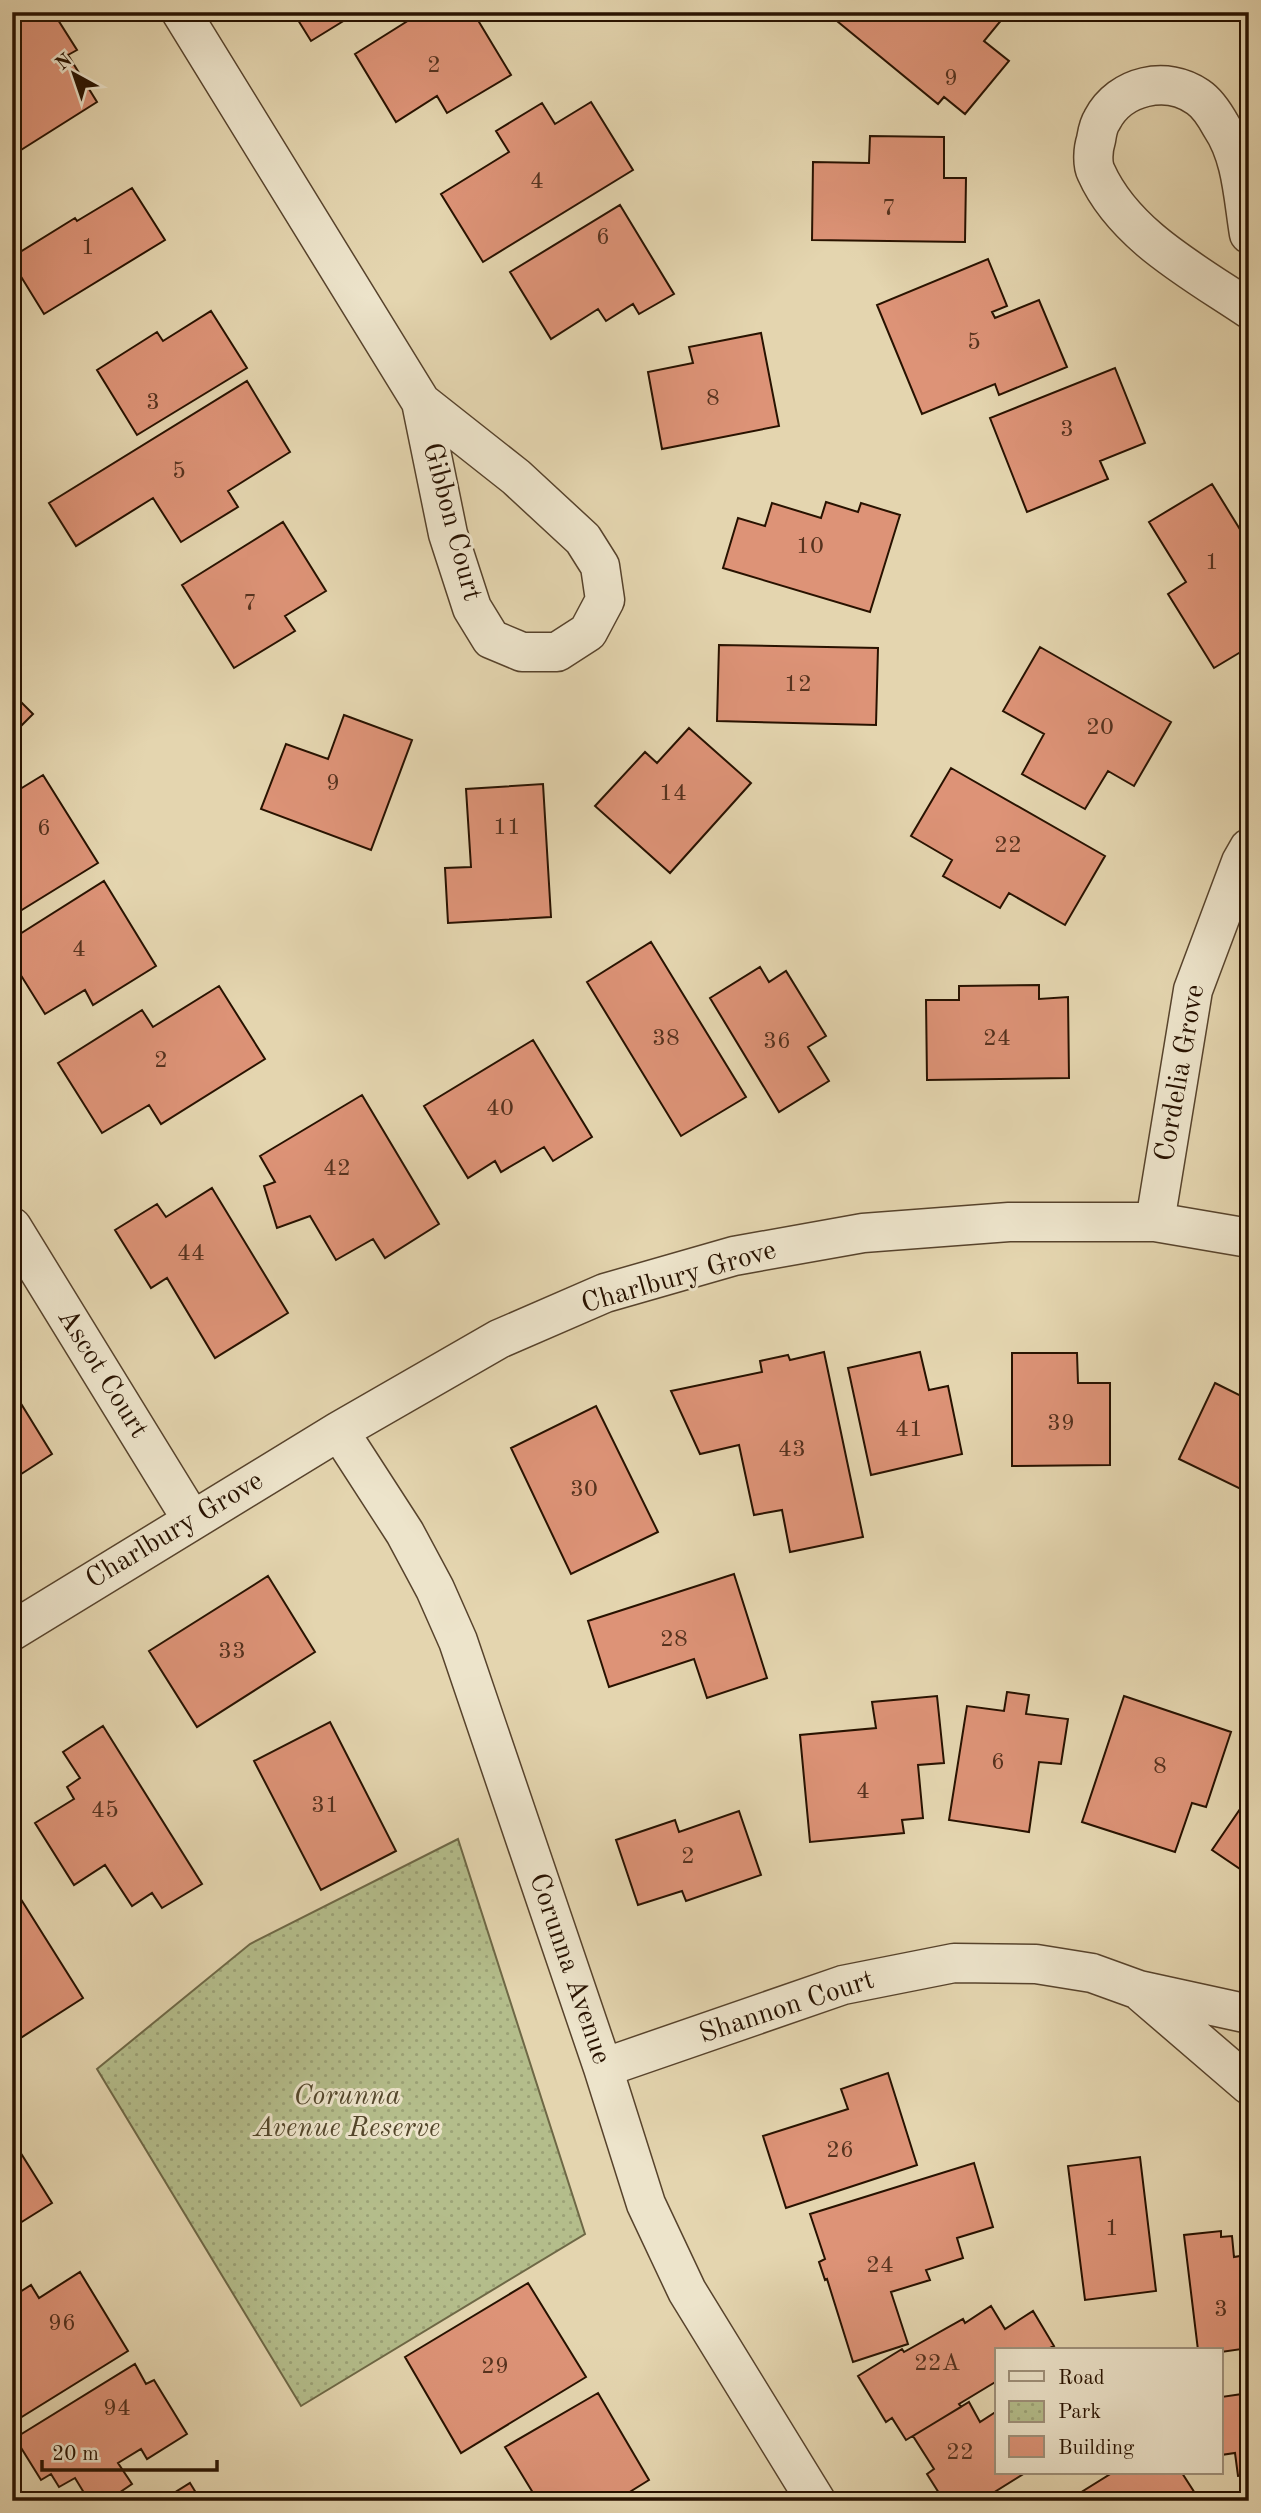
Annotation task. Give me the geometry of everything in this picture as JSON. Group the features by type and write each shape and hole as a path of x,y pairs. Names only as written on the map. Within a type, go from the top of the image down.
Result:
{"street":[{"name":"Gibbon Court","path":"181,12 421,402 449,534 472,608 491,639 522,652 557,652 588,632 605,600 600,566 583,539 516,477 421,402"},
{"path":"1249,234 1237,162 1223,128 1199,98 1179,88 1154,83 1134,90 1113,104 1101,121 1094,145 1094,169 1108,195 1135,225 1165,252 1249,310"},
{"name":"Cordelia Grove","path":"1155,1222 1193,990 1241,862 1249,848"},
{"name":"Charlbury Grove","path":"16,1628 339,1431 499,1339 605,1293 734,1256 863,1233 1009,1222 1155,1222 1249,1238"},
{"name":"Ascot Court","path":"12,1227 192,1520"},
{"name":"Corunna Avenue","path":"339,1431 405,1534 435,1589 458,1641 603,2068 646,2204 687,2291 816,2501"},
{"name":"Shannon Court","path":"603,2068 843,1984 954,1964 1037,1964 1092,1973 1139,1990 1249,2014"},
{"name":"Shannon Court","path":"1139,1990 1249,2085"}],"green space":[{"name":"Corunna Avenue Reserve","path":"458,1839 585,2234 301,2406 97,2069 250,1944"}],"building":[{"path":"12,12 53,12 77,50 68,55 97,102 13,155"},
{"path":"293,12 358,12 311,41"},
{"path":"422,12 473,12 511,75 447,113 437,96 396,122 355,54"},
{"path":"826,12 1008,12 984,41 1009,61 965,114 944,97 938,104"},
{"path":"591,102 633,170 483,262 441,194 509,152 496,131 542,103 555,124"},
{"path":"870,136 944,137 944,178 966,178 965,242 812,240 813,162 869,163"},
{"path":"132,188 165,240 44,314 12,262 12,257 75,218 77,221"},
{"path":"620,205 674,294 639,314 633,304 606,321 598,309 551,339 510,272"},
{"path":"988,259 1007,306 992,312 995,318 1039,300 1067,367 999,395 995,384 922,414 877,305"},
{"path":"211,311 247,368 137,435 97,370 157,332 163,341"},
{"path":"761,333 779,426 662,449 648,372 693,363 689,347"},
{"path":"1115,368 1145,443 1100,461 1108,479 1027,512 990,418"},
{"path":"247,381 290,452 228,491 238,507 181,542 153,498 76,546 49,503"},
{"path":"1212,484 1249,544 1249,647 1214,668 1168,594 1186,582 1149,522"},
{"path":"826,502 858,512 861,503 900,515 870,612 723,568 738,518 765,526 772,503 821,518"},
{"path":"283,522 326,591 285,616 295,631 234,668 182,585"},
{"path":"719,645 878,648 876,725 717,721"},
{"path":"1040,647 1171,722 1134,786 1108,771 1085,809 1022,774 1044,734 1003,711"},
{"path":"12,693 33,714 12,735"},
{"path":"344,715 412,740 371,850 261,809 286,744 328,759"},
{"path":"689,728 751,783 670,873 595,806 645,752 657,763"},
{"path":"951,768 1105,856 1065,925 1009,893 1000,908 943,876 952,860 911,836"},
{"path":"43,775 98,863 12,916 12,794"},
{"path":"543,784 551,917 448,923 445,868 471,867 466,789"},
{"path":"104,881 156,966 93,1005 85,990 45,1014 12,961 12,939"},
{"path":"651,942 746,1097 681,1136 587,982"},
{"path":"760,967 769,982 786,971 826,1036 808,1047 829,1081 779,1112 710,998"},
{"path":"1039,985 1039,999 1068,997 1069,1078 927,1080 926,1000 959,1000 959,986"},
{"path":"219,986 265,1059 161,1124 149,1105 102,1133 58,1063 142,1010 153,1027"},
{"path":"533,1040 592,1137 553,1161 544,1147 501,1172 495,1161 468,1178 424,1106"},
{"path":"362,1095 439,1224 385,1258 373,1239 336,1260 310,1216 277,1228 264,1186 275,1182 260,1156"},
{"path":"212,1188 288,1313 215,1358 167,1278 151,1288 115,1230 157,1204 166,1217"},
{"path":"824,1352 863,1537 790,1552 782,1510 754,1515 739,1445 700,1454 671,1391 762,1372 760,1361 788,1355 790,1360"},
{"path":"920,1352 929,1390 948,1386 962,1454 871,1475 848,1368"},
{"path":"1012,1353 1077,1353 1078,1383 1110,1383 1110,1465 1012,1466"},
{"path":"1215,1383 1243,1397 1249,1384 1249,1493 1179,1459"},
{"path":"12,1389 52,1454 12,1480"},
{"path":"596,1406 658,1532 571,1574 511,1448"},
{"path":"734,1574 767,1678 707,1698 694,1659 609,1687 588,1621"},
{"path":"268,1576 315,1652 197,1727 149,1651"},
{"path":"1007,1692 1029,1695 1026,1714 1068,1719 1061,1764 1039,1762 1029,1832 949,1820 967,1706 1004,1711"},
{"path":"937,1696 944,1763 918,1765 923,1818 902,1820 904,1833 810,1842 800,1735 876,1728 872,1702"},
{"path":"1124,1696 1231,1732 1206,1807 1192,1803 1175,1852 1082,1822"},
{"path":"330,1722 396,1851 321,1890 254,1761"},
{"path":"103,1726 202,1884 162,1908 152,1893 132,1906 105,1865 74,1885 35,1823 74,1799 67,1787 80,1778 63,1752"},
{"path":"1249,1796 1249,1875 1212,1850"},
{"path":"739,1811 761,1875 686,1901 682,1891 638,1905 616,1840 675,1820 679,1832"},
{"path":"12,1885 83,1998 19,2039 12,2028"},
{"path":"888,2073 917,2165 786,2208 763,2136 848,2109 841,2089"},
{"path":"12,2139 52,2203 12,2228"},
{"path":"1140,2157 1156,2291 1085,2300 1068,2166"},
{"path":"974,2163 993,2227 957,2238 963,2258 926,2270 930,2280 891,2292 908,2344 853,2362 827,2279 825,2280 819,2262 825,2259 810,2214"},
{"path":"1221,2231 1221,2237 1232,2236 1234,2257 1246,2255 1249,2272 1249,2348 1222,2352 1222,2348 1198,2348 1184,2235"},
{"path":"80,2272 128,2351 12,2423 12,2297 31,2285 39,2298"},
{"path":"528,2283 586,2377 461,2453 405,2357"},
{"path":"991,2306 1005,2329 1033,2311 1054,2346 995,2348 995,2382 959,2404 961,2407 906,2440 892,2418 886,2422 858,2376 902,2349 904,2352 963,2319 965,2323"},
{"path":"135,2364 146,2384 154,2380 187,2434 147,2459 141,2449 118,2463 132,2484 107,2501 89,2501 75,2478 59,2487 51,2474 41,2480 15,2438"},
{"path":"598,2393 649,2480 615,2501 609,2501 604,2493 590,2501 538,2501 505,2447"},
{"path":"1249,2393 1249,2475 1238,2476 1235,2453 1222,2455 1222,2397"},
{"path":"969,2402 980,2422 995,2412 995,2474 1023,2474 980,2501 944,2501 927,2474 934,2469 913,2436"},
{"path":"1110,2474 1183,2474 1200,2501 1067,2501"},
{"path":"190,2483 201,2501 161,2501"}]}
